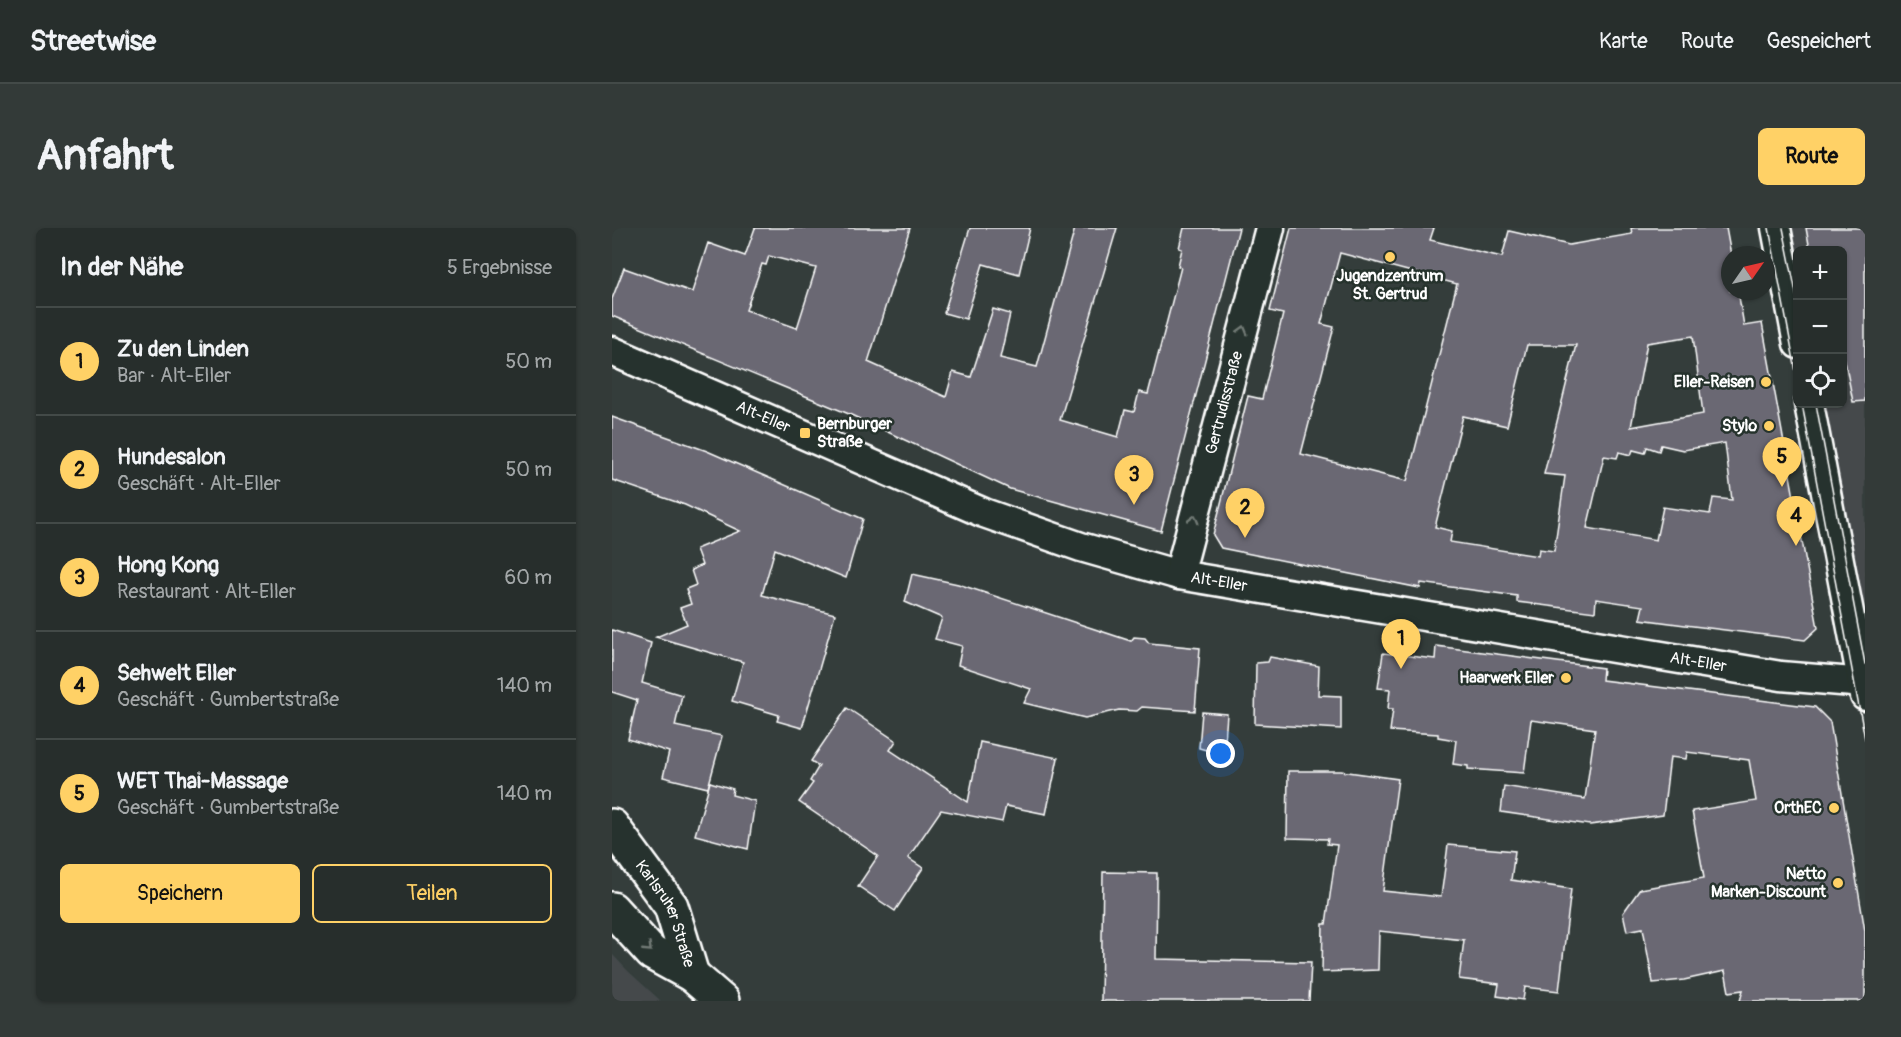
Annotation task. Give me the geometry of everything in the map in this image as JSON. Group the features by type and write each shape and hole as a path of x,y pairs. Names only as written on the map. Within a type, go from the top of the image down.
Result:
{"main road":[{"name":"Karlsruher Straße","path":"612,826 670,906 693,975"},
{"name":"Karlsruher Straße","path":"612,909 652,953 693,975 722,1001"}],"street":[{"name":"Gertrudisstraße","path":"1179,575 1270,228"},
{"path":"1776,228 1793,322"},
{"name":"Alt-Eller","path":"612,351 790,426 984,513 1081,547 1179,575 1781,676 1864,687"},
{"path":"1810,408 1864,687"}],"shaded area":[{"path":"1789,228 1865,228 1865,622 1824,408 1847,408 1847,246 1793,246 1793,250"},
{"path":"612,954 628,971 661,1001 612,1001"}],"building":[{"path":"755,228 910,228 868,362 946,397 953,372 971,377 993,309 1010,314 1000,358 1037,367 1075,228 1117,228 1060,420 1118,437 1125,410 1134,412 1139,392 1148,394 1181,267 1178,266 1182,249 1179,248 1184,228 1239,228 1161,531 1010,489 849,414 612,316 612,299 624,268 692,292 708,243 745,256","holes":["769,256 816,268 797,328 746,310 762,264 766,265"]},
{"path":"970,228 1030,228 1019,274 983,264 966,319 944,313"},
{"path":"1291,228 1434,228 1430,240 1502,257 1509,231 1569,245 1632,234 1631,228 1726,228 1729,246 1721,246 1721,300 1740,300 1744,326 1762,323 1818,628 1805,640 1640,619 1643,606 1596,599 1595,612 1517,602 1517,596 1421,583 1420,588 1221,548 1213,535 1248,396 1262,399 1283,314 1270,311","holes":["1340,253 1457,284 1407,481 1301,454 1334,327 1321,324","1693,336 1703,414 1631,427 1647,343","1527,345 1576,345 1544,474 1565,476 1554,551 1539,549 1538,556 1450,542 1452,531 1435,527 1463,416 1507,426","1725,443 1732,500 1713,498 1710,514 1663,507 1656,540 1587,528 1604,456 1617,458 1619,452 1631,455 1633,450 1645,453 1647,447 1659,451 1661,445 1683,450"]},
{"path":"1806,228 1865,228 1865,401 1853,402 1847,371 1847,246 1809,246"},
{"path":"612,417 707,451 863,519 846,578 775,549 762,595 835,614 802,728 777,721 779,715 732,701 743,662 656,637 687,624 680,608 691,604 686,589 696,585 691,570 702,565 696,549 740,531 685,505 612,480"},
{"path":"912,574 958,584 1131,641 1134,637 1145,638 1149,643 1200,648 1195,711 1142,707 1137,711 1119,710 1085,718 1024,703 1031,689 958,665 962,646 935,639 942,618 905,602"},
{"path":"612,630 651,643 642,683 682,695 675,726 722,736 708,788 663,777 669,752 628,739 637,700 612,692"},
{"path":"1436,646 1603,668 1602,680 1815,707 1830,722 1865,931 1865,1001 1740,1001 1743,990 1729,992 1725,971 1684,980 1653,983 1643,928 1627,931 1623,913 1640,889 1704,878 1692,811 1756,801 1749,760 1687,752 1686,759 1670,757 1663,815 1590,825 1501,812 1504,786 1585,799 1595,729 1531,720 1524,773 1468,769 1468,766 1453,764 1456,740 1438,737 1438,734 1390,731 1393,709 1388,709 1390,689 1378,688 1383,653 1435,659"},
{"path":"1270,657 1319,666 1318,695 1341,696 1341,729 1255,724 1256,663 1268,662"},
{"path":"847,708 896,741 890,750 968,802 980,742 1058,758 1046,814 1006,806 1002,822 941,810 908,858 923,868 895,911 858,886 878,856 799,802 813,783 810,781 819,766 811,761"},
{"path":"1202,712 1227,714 1224,755 1199,748"},
{"path":"1288,771 1341,771 1398,779 1383,891 1441,897 1448,845 1515,851 1511,880 1571,889 1559,991 1525,987 1523,1000 1497,996 1499,984 1459,979 1464,940 1379,931 1378,970 1322,972 1323,924 1326,924 1337,845 1327,844 1328,839 1287,838"},
{"path":"710,782 733,789 732,795 755,801 748,849 695,835"},
{"path":"1103,872 1157,873 1156,959 1311,962 1309,1001 1101,1001"}],"tram line":[{"path":"1769,228 1793,355"},
{"path":"1783,228 1797,300"},
{"path":"1803,408 1865,739"},
{"path":"1817,408 1865,664"}],"place":[{"name":"Jugendzentrum St. Gertrud","path":"1390,257"},
{"name":"Eller-Reisen","path":"1766,382"},
{"name":"Stylo","path":"1769,426"},
{"name":"Bernburger Straße","path":"805,433"},
{"name":"WET Thai-Massage","path":"1782,487"},
{"name":"Hong Kong","path":"1134,505"},
{"name":"Hundesalon","path":"1245,538"},
{"name":"Sehwelt Eller","path":"1796,546"},
{"name":"Zu den Linden","path":"1401,669"},
{"name":"Haarwerk Eller","path":"1566,678"},
{"name":"OrthEC","path":"1834,808"},
{"name":"Netto Marken-Discount","path":"1838,883"}]}
